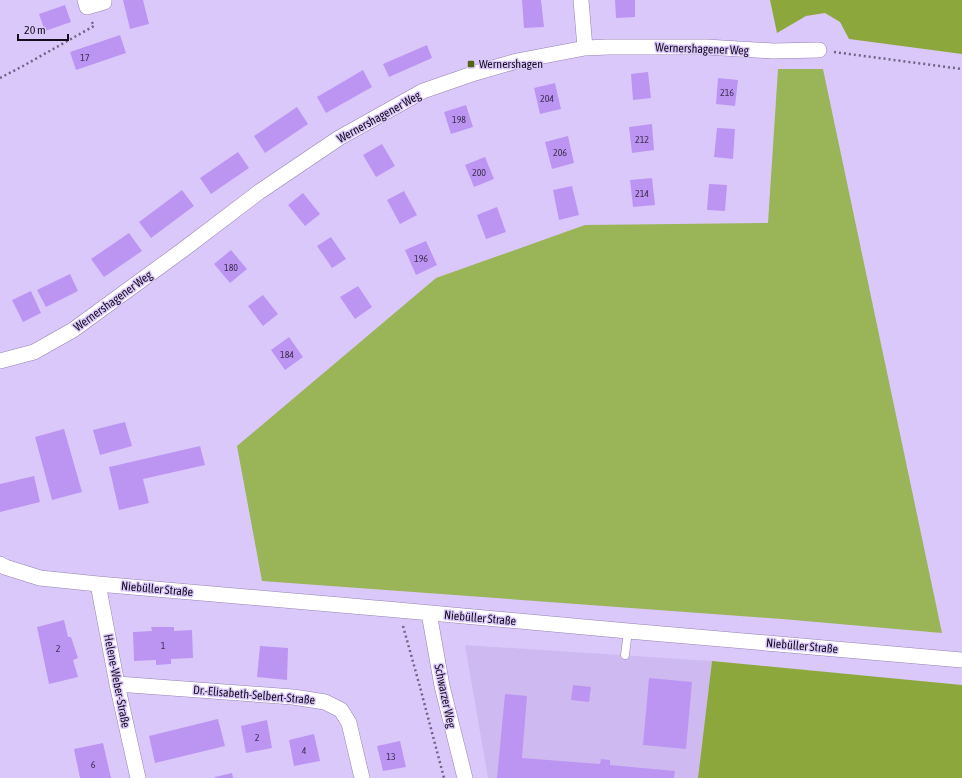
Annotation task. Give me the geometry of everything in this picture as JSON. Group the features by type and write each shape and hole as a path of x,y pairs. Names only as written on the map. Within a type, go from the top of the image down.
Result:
{"street":[{"path":"86,3 104,2 104,0"},
{"path":"581,0 585,48"},
{"name":"Wernershagener Weg","path":"0,361 34,352 73,330 259,192 340,138 423,91 475,73 517,61 585,48 706,47 773,51 819,50"},
{"name":"Niebüller Straße","path":"2,570 40,578 98,584 962,660"},
{"name":"Helene-Weber-Straße","path":"98,584 117,684 138,778"},
{"name":"Schwarzer Weg","path":"429,613 442,686 465,778"},
{"name":"Dr.-Elisabeth-Selbert-Straße","path":"117,684 293,697 325,702 341,710 349,723 362,778"}],"lane":[{"path":"625,656 628,631"}],"path":[{"path":"0,78 94,26 86,3"},
{"path":"819,50 962,69"},
{"path":"398,610 444,778"}],"shaded area":[{"path":"465,645 712,661 698,778 488,778"}],"green space":[{"path":"770,0 962,0 962,54 849,39 840,22 825,13 806,16 777,33"},
{"path":"778,69 823,69 942,633 782,619 262,581 237,446 436,278 585,225 768,223"},
{"path":"712,661 962,685 962,778 698,778"}],"building":[{"path":"123,0 143,0 149,24 130,29"},
{"path":"522,0 541,0 544,27 524,28"},
{"path":"615,0 635,0 635,17 616,18"},
{"path":"65,5 71,22 45,31 39,14"},
{"path":"120,35 126,53 76,70 70,52"},
{"path":"427,45 432,58 389,77 383,64"},
{"path":"363,70 372,87 326,113 317,97"},
{"path":"648,72 651,98 633,100 631,74"},
{"path":"718,78 738,80 735,106 716,104"},
{"path":"555,83 561,109 540,114 534,88"},
{"path":"466,105 473,127 451,134 444,112"},
{"path":"297,107 308,124 265,153 254,136"},
{"path":"652,124 654,150 632,153 629,127"},
{"path":"717,128 735,129 733,159 714,157"},
{"path":"568,136 574,163 552,169 545,142"},
{"path":"382,144 395,166 376,177 363,155"},
{"path":"238,152 249,168 211,194 200,178"},
{"path":"485,157 494,179 474,187 465,165"},
{"path":"652,178 655,205 633,207 630,180"},
{"path":"709,184 727,185 725,211 707,210"},
{"path":"572,186 579,215 559,220 553,190"},
{"path":"182,190 194,206 151,238 139,222"},
{"path":"404,191 417,215 400,224 387,200"},
{"path":"303,193 320,214 305,226 288,205"},
{"path":"497,207 506,232 486,239 477,215"},
{"path":"129,233 142,251 104,277 91,259"},
{"path":"331,237 346,259 332,268 317,246"},
{"path":"426,241 437,265 416,275 405,250"},
{"path":"231,250 247,269 230,283 214,264"},
{"path":"70,274 78,291 46,307 37,290"},
{"path":"358,286 372,307 355,319 340,297"},
{"path":"31,291 41,313 23,322 12,300"},
{"path":"263,295 278,314 263,326 248,306"},
{"path":"289,337 303,357 285,370 271,350"},
{"path":"125,422 132,446 100,455 93,430"},
{"path":"64,429 82,492 52,500 35,437"},
{"path":"200,446 205,465 143,479 149,503 119,510 109,467"},
{"path":"34,476 40,502 0,512 0,484"},
{"path":"64,620 68,637 71,637 78,658 73,660 78,677 49,684 37,627"},
{"path":"151,627 174,627 174,631 192,630 193,658 171,659 171,664 156,665 156,660 134,661 133,632 152,631"},
{"path":"260,646 288,648 287,680 257,677"},
{"path":"649,678 692,682 686,749 643,745"},
{"path":"573,685 591,687 589,702 571,700"},
{"path":"505,694 527,696 522,758 600,764 601,759 610,760 610,765 675,771 674,778 497,778"},
{"path":"218,719 225,746 155,763 149,736"},
{"path":"267,720 272,748 246,753 241,726"},
{"path":"314,734 320,761 294,766 289,740"},
{"path":"400,741 406,767 383,771 377,746"},
{"path":"103,743 111,778 80,778 74,749"},
{"path":"232,773 233,778 215,778 215,777"}],"place":[{"name":"Wernershagen","path":"471,64"}]}
